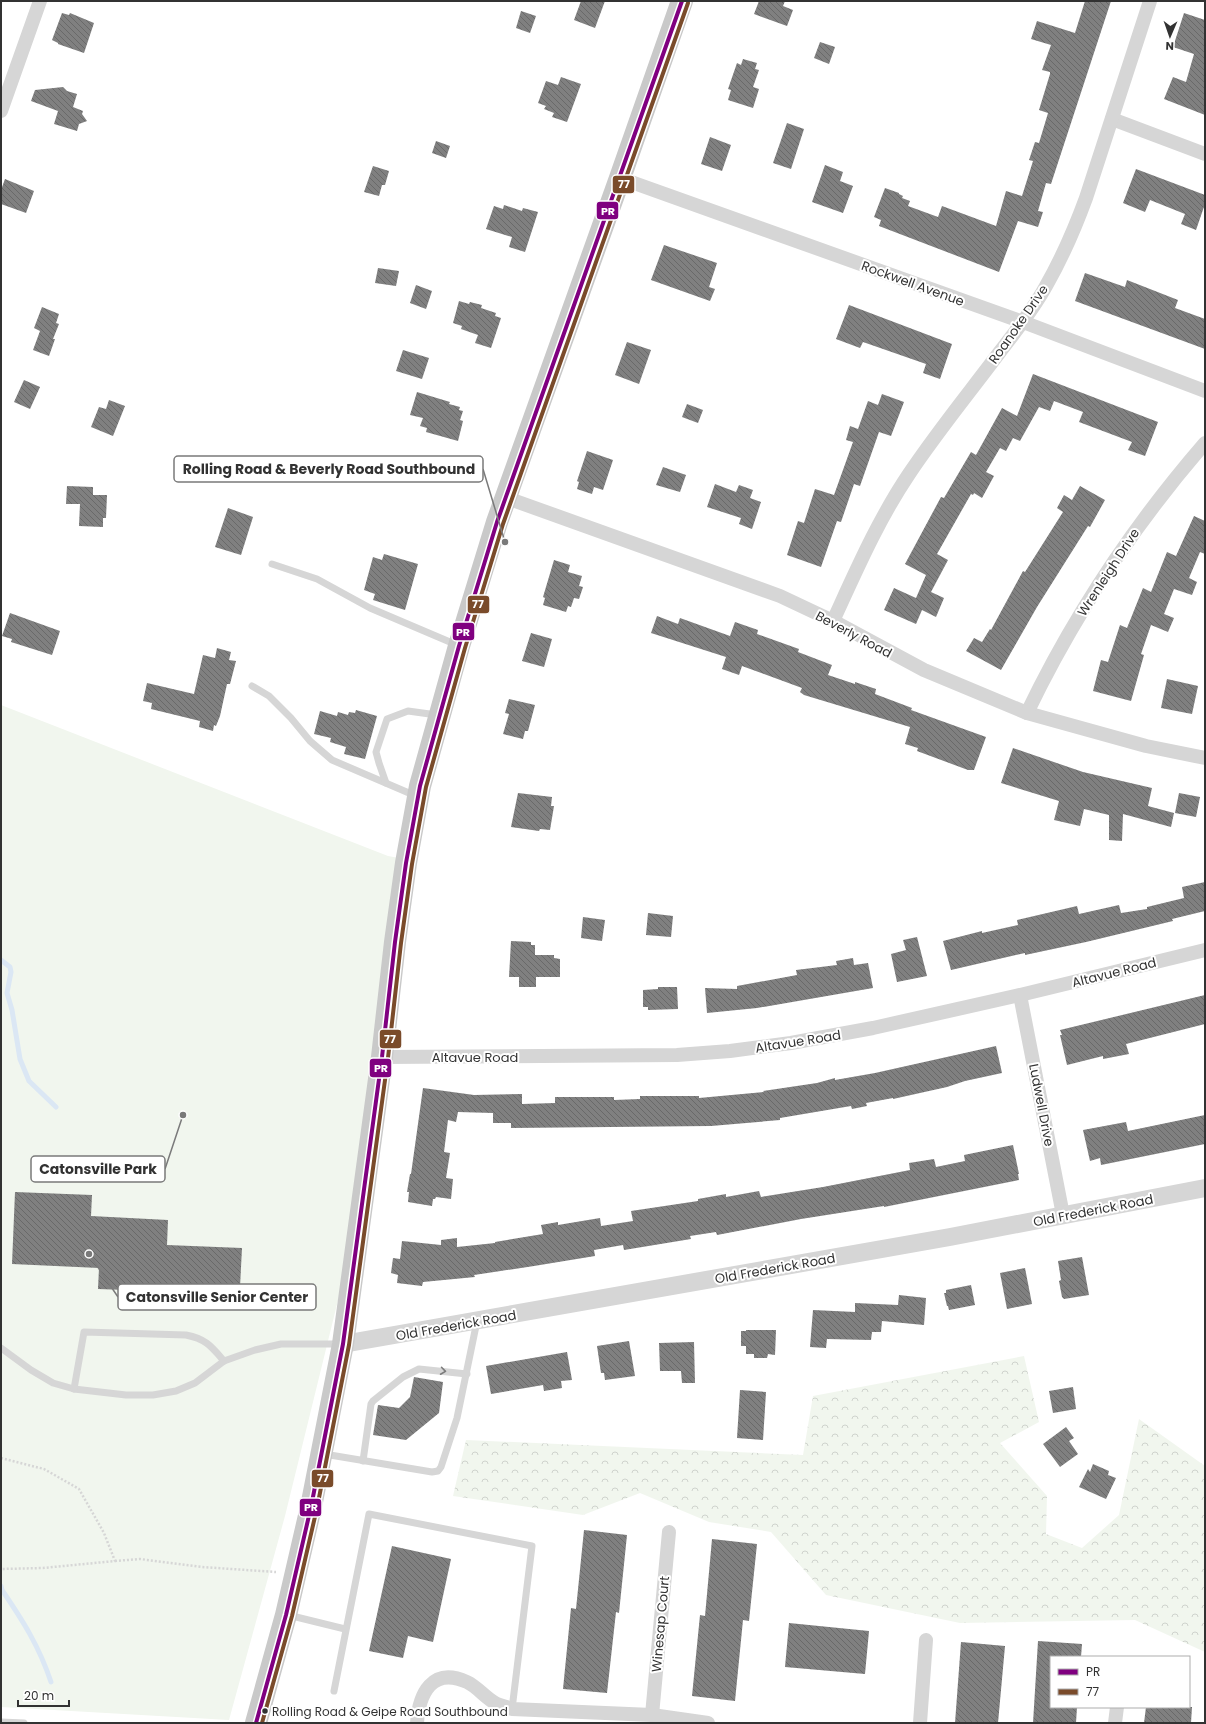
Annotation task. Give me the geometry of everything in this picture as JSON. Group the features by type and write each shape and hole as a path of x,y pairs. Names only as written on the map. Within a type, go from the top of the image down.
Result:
{"main road":[{"path":"256,1723 286,1615 311,1507 343,1344 382,1057 396,934 418,797 439,715 497,522 507,498 682,1"}],"street":[{"path":"1,111 40,1"},
{"name":"Roanoke Drive","path":"833,621 866,548 887,509 909,474 1023,322 1046,287 1074,230 1150,1"},
{"path":"1112,119 1205,154"},
{"name":"Rockwell Avenue","path":"620,178 1023,322 1205,391"},
{"name":"Wrenleigh Drive","path":"1027,713 1046,673 1102,578 1134,531 1176,477 1205,443"},
{"name":"Beverly Road","path":"507,498 780,596 833,621 924,670 1027,713 1146,746 1205,758"},
{"name":"Altavue Road","path":"382,1057 677,1055 730,1051 791,1043 872,1028 1020,995 1205,950"},
{"name":"Ludwell Drive","path":"1020,995 1063,1215"},
{"name":"Old Frederick Road","path":"343,1344 950,1238 1205,1188"},
{"name":"Winesap Court","path":"652,1715 669,1532"},
{"path":"920,1723 926,1640"},
{"path":"417,1723 424,1691 433,1682 444,1678 456,1678 468,1682 496,1704 512,1709 652,1715 708,1723"},
{"path":"1115,1723 1117,1708"}],"lane":[{"path":"272,564 317,580 370,608 459,646"},
{"path":"252,686 269,696 291,718 310,741 332,760 418,797"},
{"path":"386,783 376,752 387,720 408,711 439,715"},
{"path":"322,1454 432,1472 438,1471 441,1467 457,1418 477,1321"},
{"path":"74,1389 84,1332 186,1335 200,1338 213,1348 224,1361"},
{"path":"1,1348 30,1370 53,1383 74,1389 126,1395 161,1394 176,1391 196,1383 224,1361 255,1350 281,1344 343,1344"},
{"path":"362,1461 371,1404 373,1400 393,1384 418,1369 467,1374"},
{"path":"334,1691 369,1514 532,1546 512,1709"},
{"path":"286,1615 346,1629"},
{"path":"1,1722 24,1723"}],"path":[{"path":"1,1458 44,1468 79,1490 104,1533 115,1561"},
{"path":"1,1569 43,1568 140,1559 202,1567 295,1573"}],"green space":[{"path":"1,705 388,856 399,858 341,1288 285,1516 229,1720 1,1707"},
{"path":"1024,1356 1039,1422 1000,1443 1047,1496 1046,1534 1082,1548 1119,1515 1139,1419 1205,1466 1205,1652 1135,1620 960,1623 826,1595 771,1532 709,1522 640,1493 583,1515 453,1496 466,1440 803,1455 813,1396"}],"building":[{"path":"581,1 605,1 595,28 574,20"},
{"path":"759,1 785,1 783,6 793,10 787,26 754,14"},
{"path":"1085,1 1111,1 1051,184 1046,183 1038,211 1043,212 1038,227 1018,221 999,272 879,226 881,220 874,217 885,188 899,193 903,196 902,198 910,201 908,206 938,217 942,206 996,226 1006,191 1022,196 1033,161 1029,160 1035,142 1039,143 1048,113 1039,110 1050,74 1050,72 1042,70 1051,45 1031,39 1037,21 1075,33"},
{"path":"521,11 536,16 530,33 516,28"},
{"path":"62,13 69,15 70,13 94,23 84,53 58,44 52,40"},
{"path":"1184,13 1205,20 1205,115 1164,99 1173,77 1186,82 1194,54 1173,47"},
{"path":"820,42 835,47 829,64 814,58"},
{"path":"743,59 757,63 755,69 759,70 753,87 759,89 753,108 728,100 731,90 728,89 737,63 741,65"},
{"path":"561,77 581,84 567,122 552,117 554,113 544,109 546,106 538,103 546,81 558,85"},
{"path":"63,87 67,91 77,94 73,107 83,111 82,114 87,121 79,124 77,131 54,124 58,111 31,101 35,90"},
{"path":"787,123 804,129 791,169 773,163"},
{"path":"710,137 731,145 722,171 701,164"},
{"path":"436,141 450,146 446,158 432,153"},
{"path":"825,165 843,172 840,181 853,186 843,213 812,202"},
{"path":"373,166 389,171 385,185 382,185 379,196 364,192"},
{"path":"1136,169 1205,195 1205,204 1196,230 1181,224 1185,214 1150,200 1145,212 1123,203"},
{"path":"5,179 34,191 26,213 1,204 1,190"},
{"path":"504,205 522,211 523,208 538,212 525,252 509,247 512,237 486,229 494,206 503,209"},
{"path":"664,245 717,263 709,287 715,289 710,301 651,280"},
{"path":"378,268 399,271 396,286 375,283"},
{"path":"1085,273 1125,287 1127,280 1178,300 1175,308 1205,319 1205,349 1075,301"},
{"path":"416,285 432,291 426,309 410,303"},
{"path":"459,301 469,304 470,302 482,305 481,308 496,313 495,316 501,318 491,348 475,343 478,335 461,329 462,326 453,323"},
{"path":"849,305 952,344 940,379 923,373 926,364 863,342 860,348 836,339"},
{"path":"42,307 59,314 56,323 59,324 53,339 55,339 49,356 33,350 40,331 34,328"},
{"path":"627,342 651,350 639,384 615,375"},
{"path":"403,350 429,358 422,379 396,371"},
{"path":"1033,374 1158,422 1145,456 1128,450 1132,442 1079,422 1083,412 1054,401 1050,411 1039,407 1020,441 1013,438 1006,451 1000,448 986,472 994,476 982,498 974,493 973,495 971,494 937,554 948,560 931,592 944,598 936,617 922,610 916,624 884,610 894,588 916,598 926,575 905,564 941,497 944,498 971,452 976,455 1002,408 1017,416"},
{"path":"24,380 40,387 30,409 14,402"},
{"path":"417,392 450,402 449,404 460,407 459,410 463,411 460,420 463,421 458,441 426,432 427,428 420,426 423,418 410,415"},
{"path":"882,394 904,402 891,436 879,432 860,486 854,484 841,522 837,521 821,567 787,555 798,521 804,523 815,489 834,495 853,442 846,440 850,426 858,429 868,401 878,405"},
{"path":"109,400 125,406 113,436 91,427 99,407 106,409"},
{"path":"687,404 703,410 698,423 682,417"},
{"path":"587,451 613,460 603,490 594,487 592,494 577,489 579,482 577,481"},
{"path":"663,467 686,475 680,492 656,485"},
{"path":"715,484 736,492 739,485 753,490 750,498 761,502 752,529 739,524 741,518 707,507"},
{"path":"67,486 93,487 93,495 107,495 106,518 103,518 103,527 79,526 80,504 66,504"},
{"path":"1080,486 1105,500 1090,527 1088,526 1037,607 1001,670 966,651 974,638 982,642 990,629 991,630 1023,571 1025,572 1063,512 1057,508 1064,495 1072,500"},
{"path":"228,508 253,517 241,555 215,547"},
{"path":"1194,516 1205,521 1205,554 1200,552 1189,578 1197,582 1192,595 1174,589 1164,614 1174,618 1168,632 1151,625 1141,654 1144,655 1131,701 1093,691 1101,660 1108,662 1120,625 1127,628 1143,588 1151,592 1167,552 1176,556"},
{"path":"384,554 418,564 405,610 373,600 375,594 364,590 373,557 382,560"},
{"path":"554,560 570,565 568,572 582,576 579,586 583,587 579,599 574,598 571,607 568,606 566,612 543,605 545,598 543,597"},
{"path":"10,613 60,631 52,655 11,642 12,639 2,636"},
{"path":"657,616 678,624 680,618 730,636 735,622 758,630 757,634 799,649 798,652 832,665 828,675 876,689 875,694 912,708 911,710 986,737 974,770 968,770 917,751 918,748 905,744 910,727 804,695 800,692 802,688 742,666 739,675 722,669 726,657 651,633"},
{"path":"531,633 552,639 544,667 522,661"},
{"path":"217,648 231,652 229,660 236,661 230,684 227,684 220,716 216,726 214,725 213,731 199,727 200,721 151,709 152,703 143,701 147,683 194,694 203,655 215,658"},
{"path":"1167,679 1198,686 1192,714 1161,708"},
{"path":"509,699 535,705 528,731 525,731 523,739 503,734 509,714 505,713"},
{"path":"356,710 377,716 365,759 344,754 346,747 330,742 331,738 314,734 320,711 337,716 338,712 348,715 349,712 355,713"},
{"path":"1013,748 1083,772 1152,788 1148,806 1174,813 1171,827 1123,814 1122,841 1109,840 1109,815 1084,809 1080,826 1054,820 1059,801 1001,783"},
{"path":"518,793 552,797 551,806 554,806 550,830 540,829 539,831 511,827"},
{"path":"1179,793 1200,797 1196,817 1175,813"},
{"path":"1205,882 1205,911 1172,919 1173,921 1086,942 1025,955 1025,953 951,970 943,941 982,931 982,933 1018,925 1017,920 1077,906 1079,914 1119,905 1121,913 1147,909 1147,907 1184,898 1182,887"},
{"path":"648,913 673,916 671,937 646,935"},
{"path":"583,917 605,920 602,941 581,938"},
{"path":"917,937 927,976 897,982 891,954 906,950 903,940"},
{"path":"511,941 531,942 531,945 535,945 535,955 554,955 554,958 560,959 560,977 536,977 536,987 519,987 519,977 509,977"},
{"path":"853,958 854,965 868,963 873,988 757,1008 707,1013 705,988 737,989 737,986 797,975 796,970 837,965 836,961"},
{"path":"658,987 677,987 678,1009 648,1010 648,1007 643,1007 643,990 658,989"},
{"path":"1205,995 1205,1024 1126,1044 1129,1054 1103,1059 1103,1056 1067,1065 1060,1030"},
{"path":"996,1046 1002,1073 893,1099 866,1103 867,1106 852,1109 851,1106 780,1118 780,1120 711,1126 511,1128 511,1123 493,1123 493,1113 458,1112 456,1122 448,1120 444,1152 450,1153 446,1178 453,1179 451,1199 436,1197 433,1199 432,1206 408,1202 409,1192 407,1192 411,1174 423,1088 474,1095 522,1094 522,1104 555,1103 555,1097 614,1097 614,1100 640,1099 640,1096 699,1096 699,1098 764,1092 763,1091 817,1083 835,1078 835,1080 875,1073"},
{"path":"1205,1115 1205,1144 1101,1165 1100,1158 1090,1161 1083,1130 1126,1122 1128,1131"},
{"path":"1013,1145 1019,1180 884,1207 801,1219 717,1235 716,1232 690,1236 691,1239 624,1250 623,1245 594,1250 595,1256 474,1275 475,1277 423,1282 422,1286 397,1283 398,1275 391,1273 393,1258 400,1259 402,1241 441,1245 441,1240 457,1238 457,1247 495,1243 543,1234 541,1225 558,1222 558,1225 600,1218 601,1226 633,1221 631,1211 698,1201 698,1199 726,1194 726,1197 759,1191 761,1197 823,1187 910,1170 909,1163 934,1159 936,1167 965,1161 964,1155"},
{"path":"15,1192 92,1195 91,1216 168,1220 167,1245 242,1248 239,1307 181,1305 182,1292 98,1289 99,1268 12,1264"},
{"path":"1082,1257 1089,1295 1064,1299 1062,1297 1059,1281 1061,1280 1058,1261"},
{"path":"1025,1268 1032,1304 1007,1309 1000,1273"},
{"path":"971,1285 975,1305 949,1310 944,1293 946,1293 946,1290"},
{"path":"899,1295 926,1298 924,1325 882,1321 881,1332 872,1332 871,1340 827,1339 826,1348 810,1347 813,1310 855,1312 855,1303 898,1305"},
{"path":"776,1330 775,1355 768,1354 767,1358 754,1358 754,1354 746,1354 746,1346 741,1346 741,1331"},
{"path":"629,1341 635,1376 605,1380 604,1373 601,1373 597,1346"},
{"path":"694,1342 695,1383 682,1383 681,1371 660,1371 659,1343"},
{"path":"567,1352 572,1380 561,1381 562,1388 544,1391 543,1385 491,1394 486,1366"},
{"path":"414,1377 443,1382 439,1413 406,1440 373,1435 378,1405 399,1408 410,1397"},
{"path":"1073,1387 1076,1409 1053,1413 1049,1391"},
{"path":"740,1390 766,1392 763,1440 737,1438"},
{"path":"1066,1427 1074,1438 1069,1441 1078,1454 1060,1467 1043,1444"},
{"path":"1093,1464 1109,1471 1108,1475 1116,1478 1106,1499 1079,1487 1088,1469 1090,1472"},
{"path":"584,1530 627,1535 619,1613 616,1612 607,1693 563,1689 571,1608 576,1609"},
{"path":"712,1539 757,1544 749,1621 743,1620 735,1701 692,1696 700,1615 705,1616"},
{"path":"392,1546 451,1559 433,1642 408,1636 403,1658 369,1651"},
{"path":"789,1623 869,1631 865,1674 785,1667"},
{"path":"1038,1641 1082,1644 1081,1656 1050,1656 1050,1708 1077,1708 1076,1723 1033,1723"},
{"path":"961,1642 1005,1646 998,1723 955,1723"},
{"path":"1192,1707 1191,1723 1144,1723 1146,1708"}],"waterway":[{"path":"1,960 10,967 11,972 7,993 12,1010 20,1059 29,1081 56,1107"},
{"path":"1,1586 36,1645 51,1682"}],"transit line":[{"name":"PR","path":"256,1723 286,1615 311,1507 343,1344 382,1057 395,942 406,863 420,786 459,646 497,522 682,1"},
{"name":"77","path":"262,1723 292,1616 317,1508 349,1345 388,1058 401,943 412,864 426,787 465,648 503,524 688,3"}],"place":[{"name":"Rolling Road & Beverly Road Southbound","path":"505,542"},
{"name":"Catonsville Park","path":"183,1115"},
{"name":"Catonsville Senior Center","path":"89,1254"},
{"name":"Rolling Road & Geipe Road Southbound","path":"265,1711"}]}
